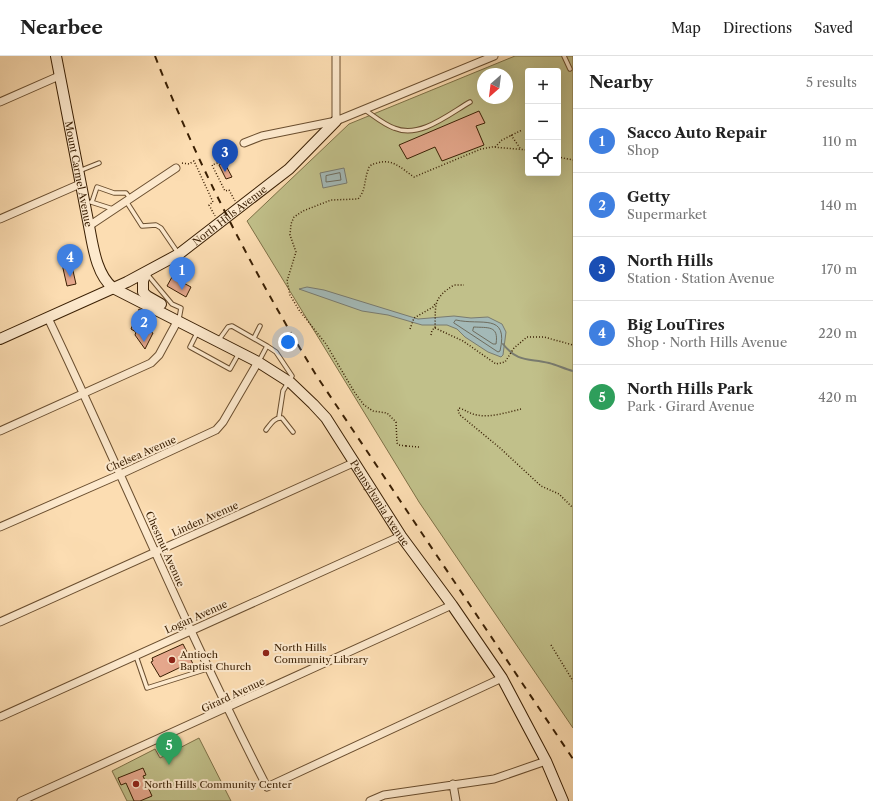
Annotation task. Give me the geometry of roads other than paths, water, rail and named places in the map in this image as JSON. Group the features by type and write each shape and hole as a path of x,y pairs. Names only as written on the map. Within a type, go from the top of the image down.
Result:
{"main road":[{"name":"Mount Carmel Avenue","path":"56,56 80,184 88,200 89,226 102,273 107,282 113,288"},
{"name":"North Hills Avenue","path":"0,339 146,273 179,254 285,172 336,121"},
{"path":"146,273 143,282 143,292 146,296 167,307 178,320"},
{"name":"Pennsylvania Avenue","path":"113,288 198,330 258,362 289,382 326,418 353,463 401,536 452,605 502,678 546,761 563,801"}],"street":[{"path":"336,56 336,121"},
{"path":"244,143 262,136 336,121 494,56"},
{"path":"0,102 59,76"},
{"path":"89,226 179,165"},
{"path":"0,219 80,184"},
{"name":"Chestnut Avenue","path":"48,318 121,474 207,669 267,787 502,678"},
{"path":"0,432 151,363 159,355 178,320"},
{"name":"Chelsea Avenue","path":"0,527 121,474 216,430 223,422 258,362"},
{"name":"Linden Avenue","path":"0,622 353,463"},
{"name":"Logan Avenue","path":"0,717 401,536"},
{"name":"Girard Avenue","path":"22,801 227,709 452,605"},
{"path":"370,801 384,795 494,779 546,761"},
{"path":"452,784 456,801"}],"lane":[{"path":"564,56 570,69"},
{"path":"364,109 395,129 410,131 432,125 470,102"},
{"path":"78,171 99,163"},
{"path":"113,209 88,200 97,188 114,193 126,193 128,200 142,226 156,225 161,228 179,254"},
{"path":"146,273 172,304 181,308 178,320"},
{"path":"157,302 162,292"},
{"path":"218,341 228,327 232,326 276,352 292,376 283,391 279,417"},
{"path":"254,338 260,326"},
{"path":"198,330 190,347 230,369 239,352"},
{"path":"258,362 267,346"},
{"path":"266,430 272,421 279,417"},
{"path":"279,417 282,418 293,432"},
{"path":"136,656 147,688 207,669"}],"water":[{"path":"344,168 347,183 323,188 320,173"},
{"path":"307,287 324,290 418,319 454,316 471,318 488,317 502,324 506,332 503,355 501,357 488,352 465,337 457,329 447,325 422,325 388,315 362,311 299,289"}],"waterway":[{"path":"503,344 508,350 524,359 549,363 573,371"}],"railway":[{"path":"155,56 172,98 209,179 249,259 293,337 316,375 573,759"}],"place":[{"name":"North Hills","path":"225,172"},
{"name":"Big LouTires","path":"70,277"},
{"name":"Sacco Auto Repair","path":"182,290"},
{"name":"Getty","path":"144,342"},
{"name":"North Hills Community Library","path":"266,653"},
{"name":"Antioch Baptist Church","path":"172,660"},
{"name":"North Hills Park","path":"169,765"},
{"name":"North Hills Community Center","path":"136,784"}]}
